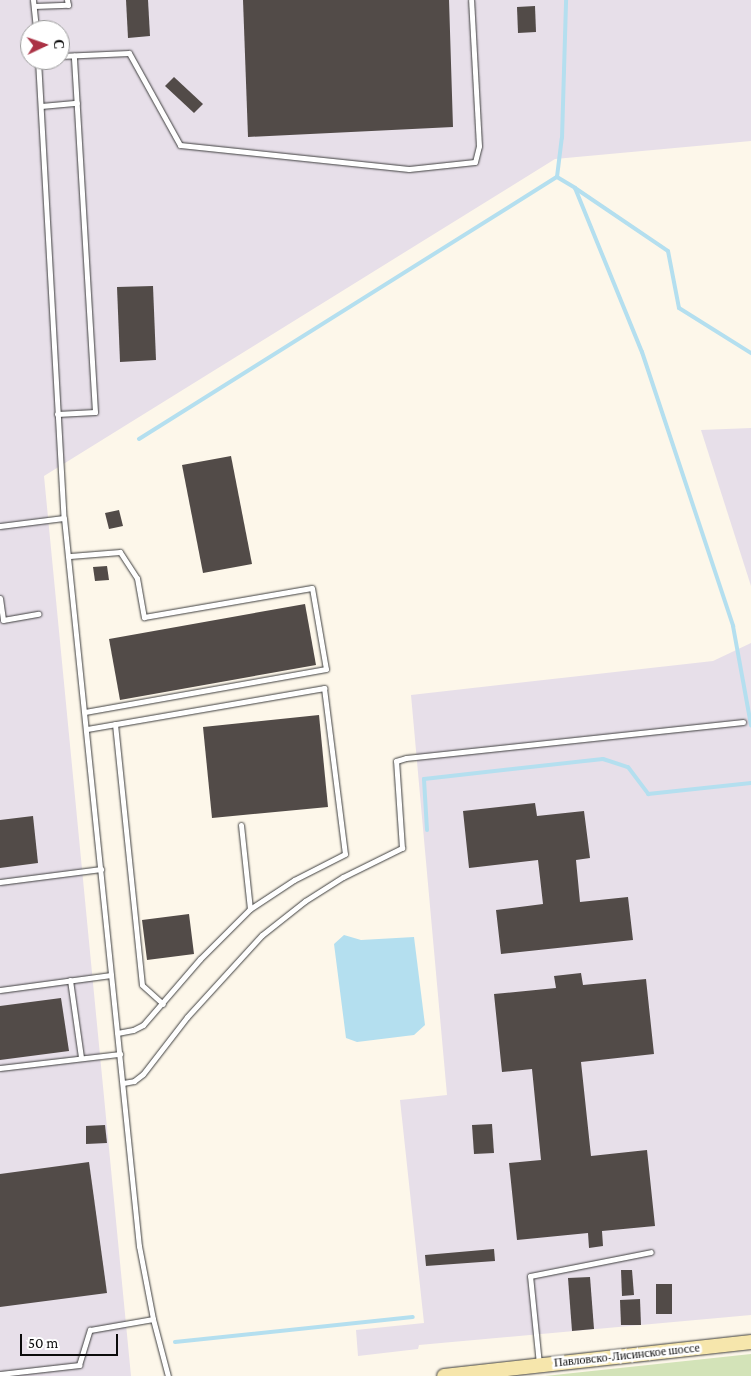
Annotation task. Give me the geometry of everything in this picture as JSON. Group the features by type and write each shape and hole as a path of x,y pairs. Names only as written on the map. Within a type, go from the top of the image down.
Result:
{"main road":[{"name":"Павловско-Лисинское шоссе","path":"444,1376 751,1342"}],"lane":[{"path":"33,0 35,20"},
{"path":"34,6 68,5 67,0"},
{"path":"70,56 129,53 180,145 409,169 475,162 480,146 471,0"},
{"path":"57,414 95,412 74,56"},
{"path":"39,70 64,518 70,556 138,1246 153,1319 168,1376"},
{"path":"41,106 77,103"},
{"path":"0,526 64,518"},
{"path":"70,556 120,552 137,578 144,617 312,588 326,670 85,712"},
{"path":"0,598 1,620 38,614"},
{"path":"87,729 324,688 345,854 294,880 250,909 200,959 144,1025 133,1030 117,1033"},
{"path":"123,1083 134,1081 143,1074 187,1017 262,935 305,901 343,877 402,848 396,761 416,757 742,722"},
{"path":"115,724 142,985 163,1004"},
{"path":"241,825 250,909"},
{"path":"0,882 101,869"},
{"path":"0,990 112,974"},
{"path":"70,980 82,1057"},
{"path":"0,1068 120,1054"},
{"path":"539,1365 530,1276 651,1252"},
{"path":"0,1374 79,1365 90,1330 153,1319"}],"shaded area":[{"path":"0,0 751,0 751,141 555,159 44,476 131,1376 0,1376"},
{"path":"751,428 751,586 701,430"},
{"path":"751,643 751,1315 419,1345 418,1349 358,1356 356,1330 424,1323 400,1100 447,1095 411,695 713,661"}],"green space":[{"path":"751,1354 751,1376 545,1376"}],"water":[{"path":"344,935 361,940 414,937 425,1025 414,1035 357,1042 346,1038 334,944"}],"building":[{"path":"126,0 148,0 150,36 128,38"},
{"path":"243,0 449,0 453,127 248,137"},
{"path":"535,6 536,32 518,33 517,7"},
{"path":"174,77 203,104 194,113 165,86"},
{"path":"153,286 156,360 120,362 117,287"},
{"path":"231,456 252,564 203,573 182,465"},
{"path":"119,510 123,526 109,529 105,513"},
{"path":"107,566 109,580 95,581 93,567"},
{"path":"305,604 316,665 120,700 109,639"},
{"path":"319,715 328,807 212,818 203,727"},
{"path":"535,803 537,816 584,811 590,858 576,860 580,902 628,897 633,940 501,954 496,910 543,904 538,860 469,868 463,811"},
{"path":"33,816 38,863 0,868 0,820"},
{"path":"189,914 194,954 147,960 142,920"},
{"path":"581,973 583,985 646,979 654,1054 581,1062 591,1156 647,1150 655,1226 602,1231 603,1246 589,1248 588,1233 517,1240 509,1163 541,1160 532,1069 502,1072 494,994 556,988 554,976"},
{"path":"61,998 69,1051 0,1060 0,1006"},
{"path":"492,1124 494,1153 474,1154 472,1125"},
{"path":"105,1125 107,1143 86,1144 86,1126"},
{"path":"89,1162 107,1293 0,1307 0,1174"},
{"path":"494,1249 495,1261 426,1266 425,1255"},
{"path":"621,1270 632,1270 634,1295 622,1296"},
{"path":"590,1277 594,1329 572,1331 568,1278"},
{"path":"656,1284 672,1284 672,1314 656,1314"},
{"path":"640,1299 641,1325 621,1325 620,1300"}],"waterway":[{"path":"557,177 562,138 566,0"},
{"path":"139,439 557,177 575,188 642,352 733,626 751,725"},
{"path":"575,188 668,251 679,308 751,353"},
{"path":"427,830 424,779 603,759 628,767 648,794 751,783"},
{"path":"175,1342 413,1317"}]}
